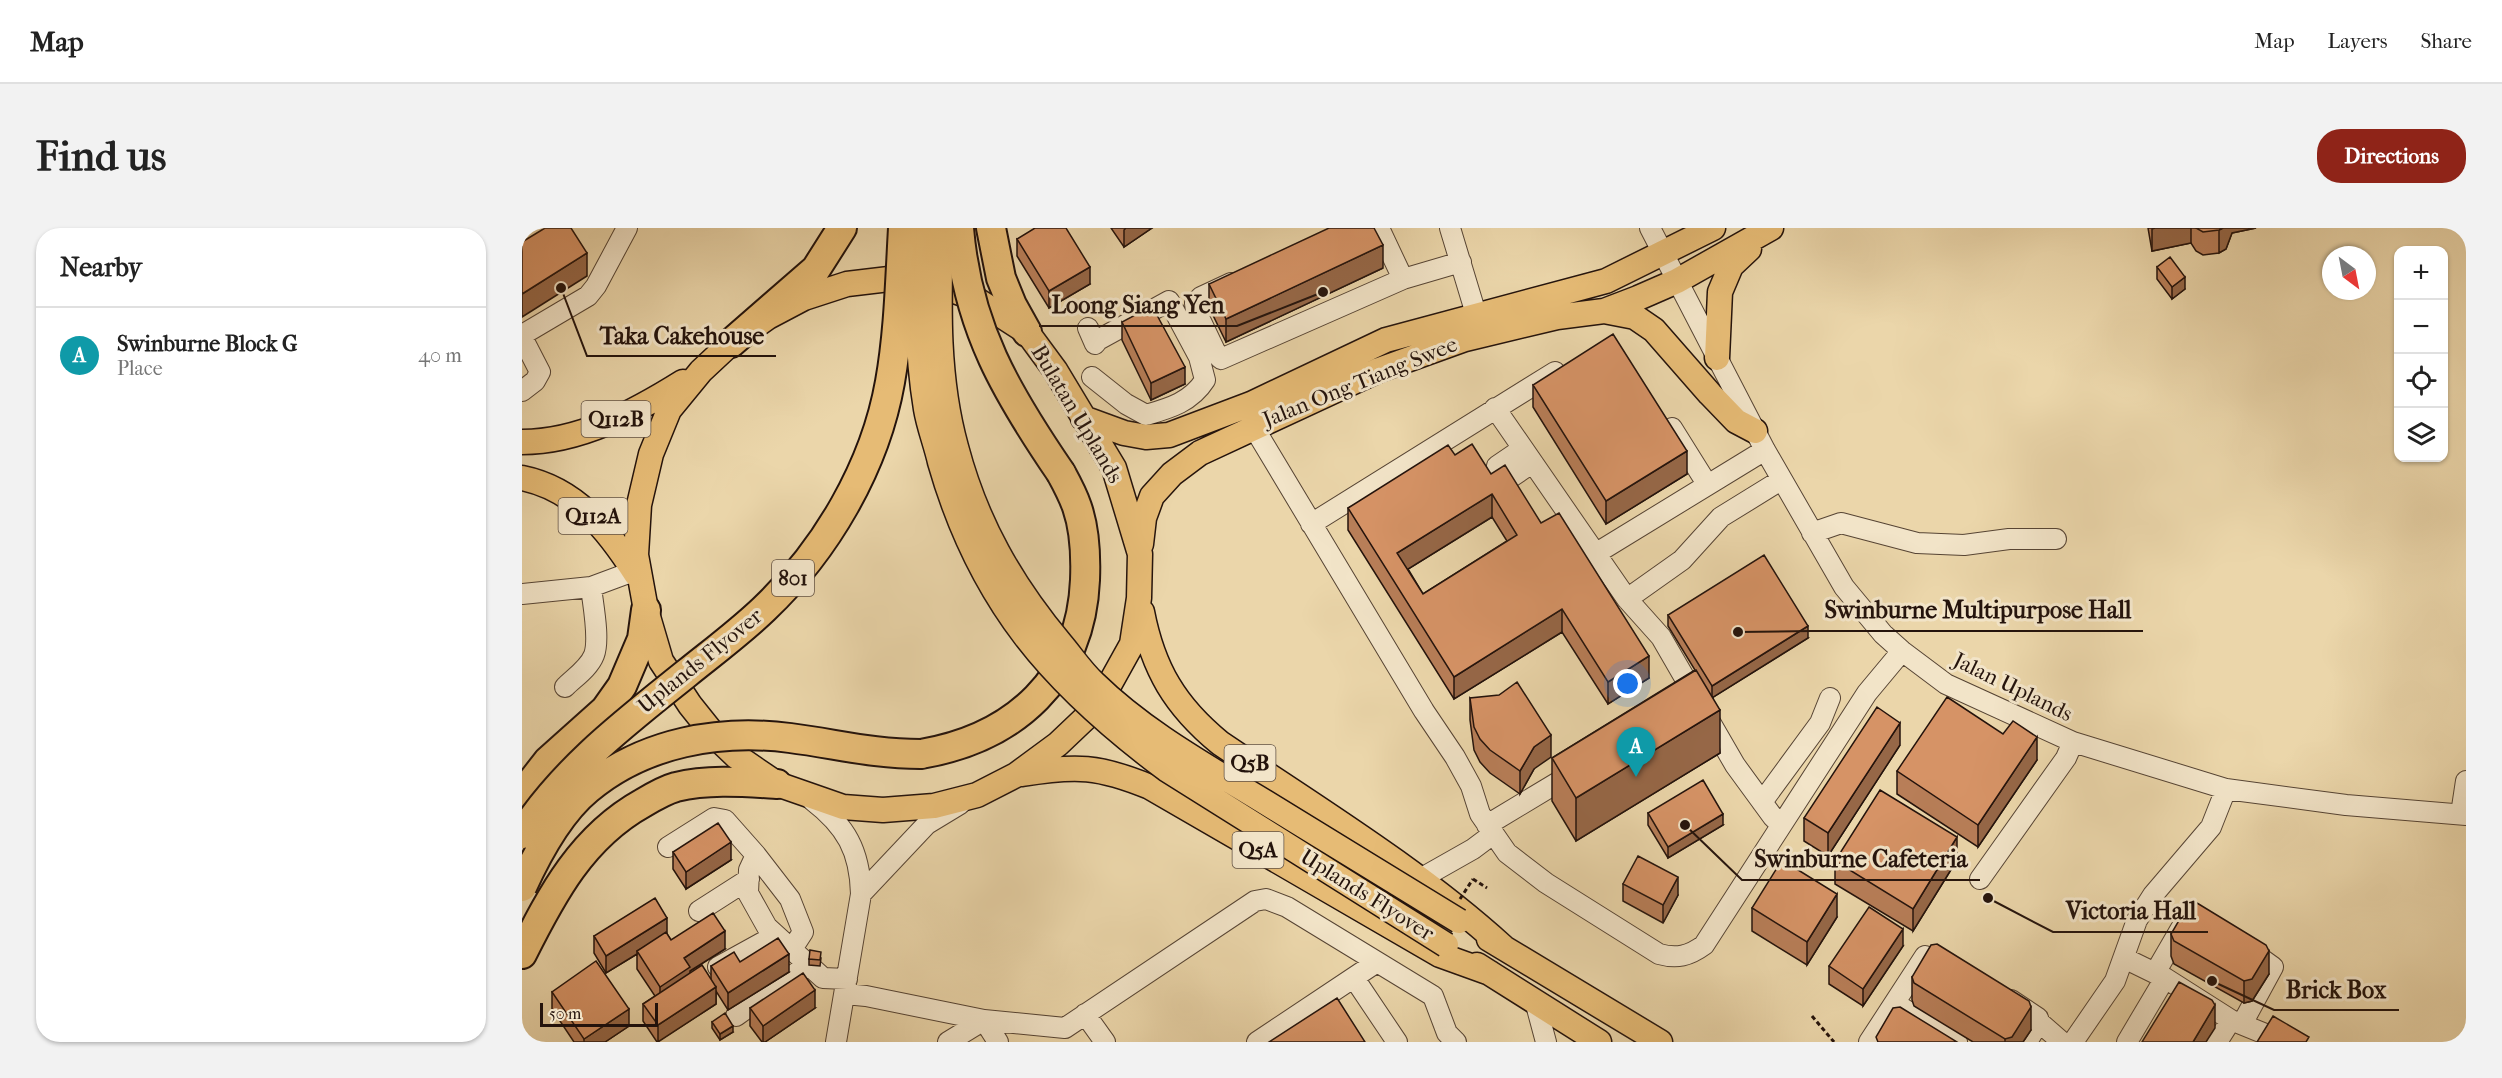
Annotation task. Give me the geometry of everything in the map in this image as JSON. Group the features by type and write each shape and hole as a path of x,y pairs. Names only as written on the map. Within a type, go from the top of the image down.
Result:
{"highway":[{"path":"731,343 816,269 842,228"},
{"name":"Uplands Flyover","path":"522,834 543,803 585,757 765,608 797,573 829,531 857,481 877,434 890,383 897,328 903,228"},
{"name":"Uplands Flyover","path":"522,887 533,862 560,821 587,790 615,770 656,749 724,735 790,738 863,751 921,754 951,749 1002,727 1023,712 1063,667 1078,629 1084,601 1085,542 1077,507 1061,473 1017,408 993,361 977,320 967,285 959,228"},
{"path":"991,228 1001,278 1012,305 1027,332"},
{"path":"522,794 548,761 605,710 622,686 642,639 646,610"},
{"path":"522,954 552,895 575,861 602,831 628,811 674,787 730,782 777,784"}],"main road":[{"name":"Uplands Flyover","path":"918,228 918,322 926,411 948,488 974,556 998,599 1031,646 1076,695 1126,740 1166,769 1490,972"},
{"name":"Uplands Flyover","path":"941,228 938,325 942,369 955,446 994,550 1022,595 1093,682 1138,722 1503,947"},
{"name":"Jalan Ong Tiang Swee","path":"1083,417 1103,427 1146,436 1169,435 1251,404 1386,340 1476,314 1592,285 1663,254 1713,228"},
{"name":"Jalan Ong Tiang Swee","path":"1140,554 1144,518 1152,496 1172,474 1200,453 1253,426 1379,370 1465,339 1557,317 1604,311 1677,281 1771,228"},
{"path":"1717,358 1720,292 1731,266 1778,228"},
{"name":"Bulatan Uplands","path":"889,279 934,284 974,298 1027,332 1055,370 1114,468 1140,554 1139,598 1132,644 1097,707 1058,744 1016,775 977,795 934,806 883,810 843,807 777,784 736,756 714,735 690,705 661,661 637,576 639,504 651,454 669,410 701,371 731,343 768,317 804,298 847,284 889,279"},
{"path":"1604,311 1635,317 1654,330 1736,421 1760,441"},
{"name":"Q112B","path":"524,441 565,437 601,427 661,396 701,371"},
{"name":"Q112A","path":"522,478 568,498 597,519 637,576"},
{"name":"Q5B","path":"1139,598 1147,639 1159,669 1195,722 1220,743 1420,879 1467,915 1503,947 1660,1042"},
{"name":"Q5A","path":"1016,775 1055,769 1087,768 1116,773 1150,787 1440,955 1490,972 1599,1042"}],"street":[{"path":"522,391 535,381 540,372 522,336 588,296 596,286 627,228"},
{"path":"1379,228 1403,279"},
{"path":"1450,228 1476,314"},
{"name":"Jalan Uplands","path":"1650,228 1781,480 1844,587 1883,634 1946,684 2073,742 2226,789 2346,805 2464,814"},
{"path":"1088,328 1095,344 1098,340 1169,301 1207,353 1221,359 1403,279 1461,262"},
{"path":"1092,377 1126,404 1146,415 1173,406 1197,393 1204,380 1207,353 1195,303 1201,297 1243,277"},
{"path":"1311,524 1575,360"},
{"path":"1197,393 1203,423"},
{"path":"1495,408 1627,599 1661,637 1735,765 1780,824"},
{"path":"1659,409 1707,484"},
{"path":"1253,426 1455,757 1471,786 1480,814 1490,830 1508,853 1538,877 1659,954 1673,958 1689,955 1704,945 1780,824 1867,693 1902,651"},
{"path":"1595,554 1707,484 1760,441"},
{"path":"1502,473 1527,456"},
{"path":"1627,599 1682,560 1722,517 1781,480"},
{"path":"1812,533 1841,523 1917,543 1964,545 2009,539 2056,539"},
{"path":"522,594 591,587 637,576"},
{"path":"565,687 588,664 594,654 596,642 591,587"},
{"path":"1762,802 1820,723 1830,698"},
{"path":"1980,879 2066,758 2073,742"},
{"path":"1420,879 1587,765"},
{"path":"2464,814 2466,781"},
{"path":"2073,1042 2115,981 2137,920 2153,896 2211,828 2226,789"},
{"path":"861,894 927,824 977,795"},
{"path":"807,796 832,815 848,838 860,873 861,894 846,987 833,1041"},
{"path":"668,847 714,818 725,820 790,899 803,932 792,949"},
{"path":"756,855 749,870 748,893 767,927 824,979 866,996 1069,1035 1085,1014 1255,901 1266,899 1276,902 1433,996 1445,1039"},
{"path":"699,911 749,879"},
{"path":"2127,1042 2190,913 2199,919"},
{"path":"718,967 776,935"},
{"path":"2217,1042 2237,1022 2273,967 2229,938"},
{"path":"1869,1042 1928,952 1932,949 1940,954"},
{"path":"2124,958 2160,975 2259,1036 2285,1042"},
{"path":"1257,1042 1300,1011 1377,962"},
{"path":"736,1016 807,965"},
{"path":"1354,978 1397,1042"},
{"path":"1999,992 2038,1018 2039,1022 2062,1042"},
{"path":"1535,1001 1546,1042"},
{"path":"1896,1004 1958,1042"},
{"path":"1085,1014 1105,1042"},
{"path":"948,1042 984,1020"},
{"path":"984,1020 998,1042"},
{"path":"2027,1042 2039,1022"}],"path":[{"path":"1473,879 1487,888"},
{"path":"1812,1016 1834,1042"}],"building":[{"path":"545,228 571,228 587,253 522,294 522,242"},
{"path":"1035,228 1066,228 1090,267 1049,291 1017,239"},
{"path":"1329,228 1374,228 1383,245 1226,319 1209,284"},
{"path":"2196,228 2223,228 2203,232"},
{"path":"2170,257 2185,277 2172,287 2157,267"},
{"path":"1152,306 1185,367 1151,383 1122,322"},
{"path":"1613,334 1687,451 1606,501 1533,385"},
{"path":"1472,444 1491,474 1505,465 1541,523 1559,513 1649,656 1608,682 1562,609 1454,677 1348,508 1448,445 1455,455","holes":["1492,494 1517,535 1423,594 1397,553"]},
{"path":"1764,555 1808,626 1712,686 1668,615"},
{"path":"1696,670 1720,710 1576,798 1552,758"},
{"path":"1517,682 1551,735 1534,747 1520,771 1490,750 1480,739 1474,727 1470,698 1499,695"},
{"path":"1947,697 2003,734 2013,721 2037,737 1978,825 1897,771"},
{"path":"1877,707 1900,723 1828,833 1804,818"},
{"path":"1703,780 1723,814 1668,847 1648,813"},
{"path":"1880,790 1957,837 1913,909 1835,861"},
{"path":"718,823 731,842 686,872 673,852"},
{"path":"1638,856 1678,877 1663,905 1623,884"},
{"path":"1782,860 1837,894 1807,942 1752,908"},
{"path":"655,898 667,918 606,956 594,936"},
{"path":"2197,903 2266,945 2269,951 2252,979 2244,981 2174,941 2171,934 2188,905"},
{"path":"1869,907 1903,929 1863,989 1829,966"},
{"path":"713,913 725,931 684,958 690,967 660,987 637,951 666,932 671,940"},
{"path":"778,938 789,954 728,993 711,966 734,952 740,962"},
{"path":"1937,944 2029,1001 2031,1007 2012,1037 2005,1039 1914,983 1912,977 1931,945"},
{"path":"810,950 821,952 820,960 809,959"},
{"path":"596,961 629,1009 584,1039 552,992"},
{"path":"702,965 716,987 658,1025 643,1004"},
{"path":"803,973 815,990 763,1026 750,1008"},
{"path":"2179,982 2212,1000 2215,1005 2193,1042 2142,1042"},
{"path":"1337,998 1365,1042 1269,1042"},
{"path":"1900,1007 1957,1042 1878,1042 1876,1037 1893,1008"},
{"path":"725,1013 733,1026 720,1034 712,1022"},
{"path":"2273,1016 2309,1037 2306,1042 2257,1042"}],"place":[{"name":"Taka Cakehouse","path":"561,288"},
{"name":"Loong Siang Yen","path":"1323,292"},
{"name":"Swinburne Multipurpose Hall","path":"1738,632"},
{"name":"Swinburne Block G","path":"1636,777"},
{"name":"Swinburne Cafeteria","path":"1685,825"},
{"name":"Victoria Hall","path":"1988,898"},
{"name":"Brick Box","path":"2212,981"}]}
